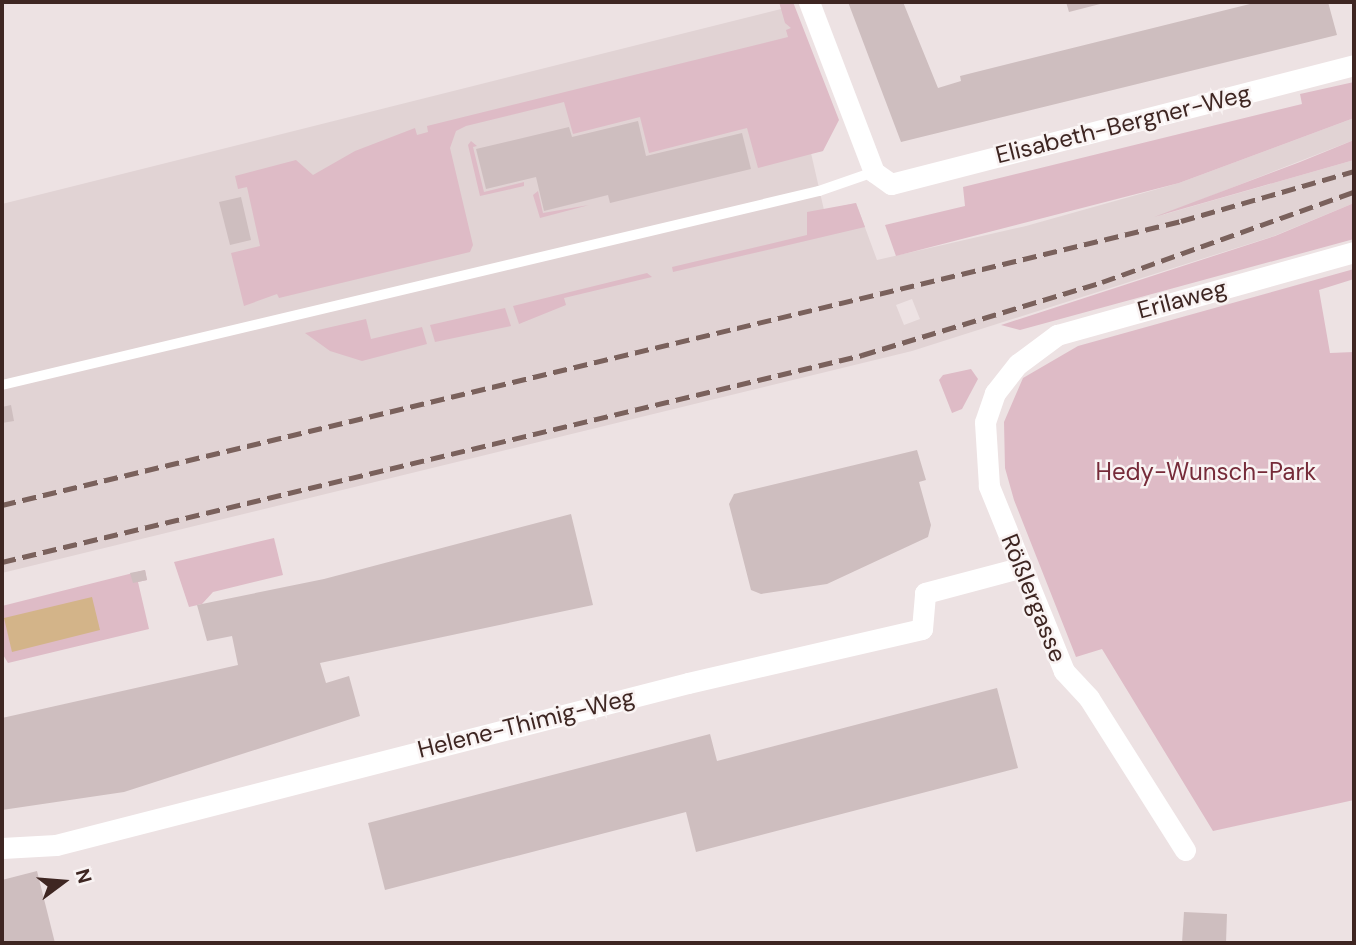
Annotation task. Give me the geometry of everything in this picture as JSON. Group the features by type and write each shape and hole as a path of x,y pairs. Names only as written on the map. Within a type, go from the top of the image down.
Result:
{"street":[{"path":"809,2 883,178"},
{"name":"Elisabeth-Bergner-Weg","path":"883,178 1354,65"},
{"name":"Erilaweg","path":"1018,364 1057,335 1078,327 1354,252"},
{"name":"Rößlergasse","path":"1018,364 995,393 985,422 984,454 989,486 1019,568 1064,671 1088,698 1185,850"},
{"name":"Helene-Thimig-Weg","path":"2,848 56,845 662,689 922,629 925,593 1019,568"}],"lane":[{"path":"2,384 883,178"}],"shaded area":[{"path":"793,6 823,151 811,153 824,210 856,203 877,260 1026,226 1179,183 1354,118 1354,140 1162,215 1354,160 1354,203 1274,236 912,351 2,573 2,204","holes":["912,299 920,319 904,325 896,305"]},
{"path":"92,597 100,630 12,652 4,618"}],"green space":[{"path":"779,2 793,2 839,120 823,151 758,168 747,128 649,153 640,117 573,134 564,102 466,126 456,131 450,148 473,245 470,252 279,298 277,294 244,306 231,253 260,246 247,187 238,189 235,176 296,160 313,175 355,151 415,128 417,135 428,132 427,126 788,37 786,30 791,28 785,23"},
{"path":"1354,82 1354,118 1179,183 896,256 885,225 965,206 963,187 1302,104 1300,94"},
{"path":"1354,140 1354,160 1154,217 1300,162"},
{"path":"471,141 477,146 473,147 484,192 524,182 524,186 480,196 468,145"},
{"path":"538,191 543,213 589,205 540,218 533,195"},
{"path":"856,203 865,227 673,272 672,267 807,235 807,212"},
{"path":"1354,203 1354,239 1020,330 1001,325 1275,236"},
{"name":"Hedy-Wunsch-Park","path":"1354,269 1354,279 1319,290 1330,353 1354,352 1354,800 1213,831 1102,649 1076,657 1014,500 1005,468 1004,422 1023,378 1078,346"},
{"path":"647,273 652,277 564,298 566,305 519,324 513,306"},
{"path":"505,308 511,326 435,342 430,325"},
{"path":"366,319 371,339 422,327 427,344 362,361 330,351 305,333"},
{"path":"971,369 978,379 962,409 952,413 939,380 943,375"},
{"path":"274,538 283,575 213,592 202,604 189,607 174,562"},
{"path":"145,570 147,580 138,582 149,629 8,663 2,653 2,606"}],"building":[{"path":"848,2 903,2 938,88 961,81 960,76 1258,2 1328,2 1337,35 901,142"},
{"path":"1066,2 1104,2 1104,3 1069,12"},
{"path":"638,121 646,156 742,133 751,169 610,203 608,195 544,211 536,177 486,189 476,149 569,127 572,137"},
{"path":"241,197 251,240 230,245 219,202"},
{"path":"11,405 14,421 2,423 2,407"},
{"path":"917,450 926,480 919,482 931,525 928,537 827,584 761,594 751,590 729,504 734,494"},
{"path":"571,514 593,605 320,663 326,683 349,676 360,716 124,792 2,810 2,718 238,665 232,636 207,641 197,605 324,579"},
{"path":"145,570 147,580 133,583 130,573"},
{"path":"997,688 1018,768 696,852 686,812 385,890 368,823 710,734 717,761"},
{"path":"37,871 55,943 2,943 2,880"},
{"path":"1184,912 1227,914 1226,943 1182,943"}],"railway":[{"path":"2,505 1181,221 1354,171"},
{"path":"2,562 862,355 1102,282 1354,192"}]}
